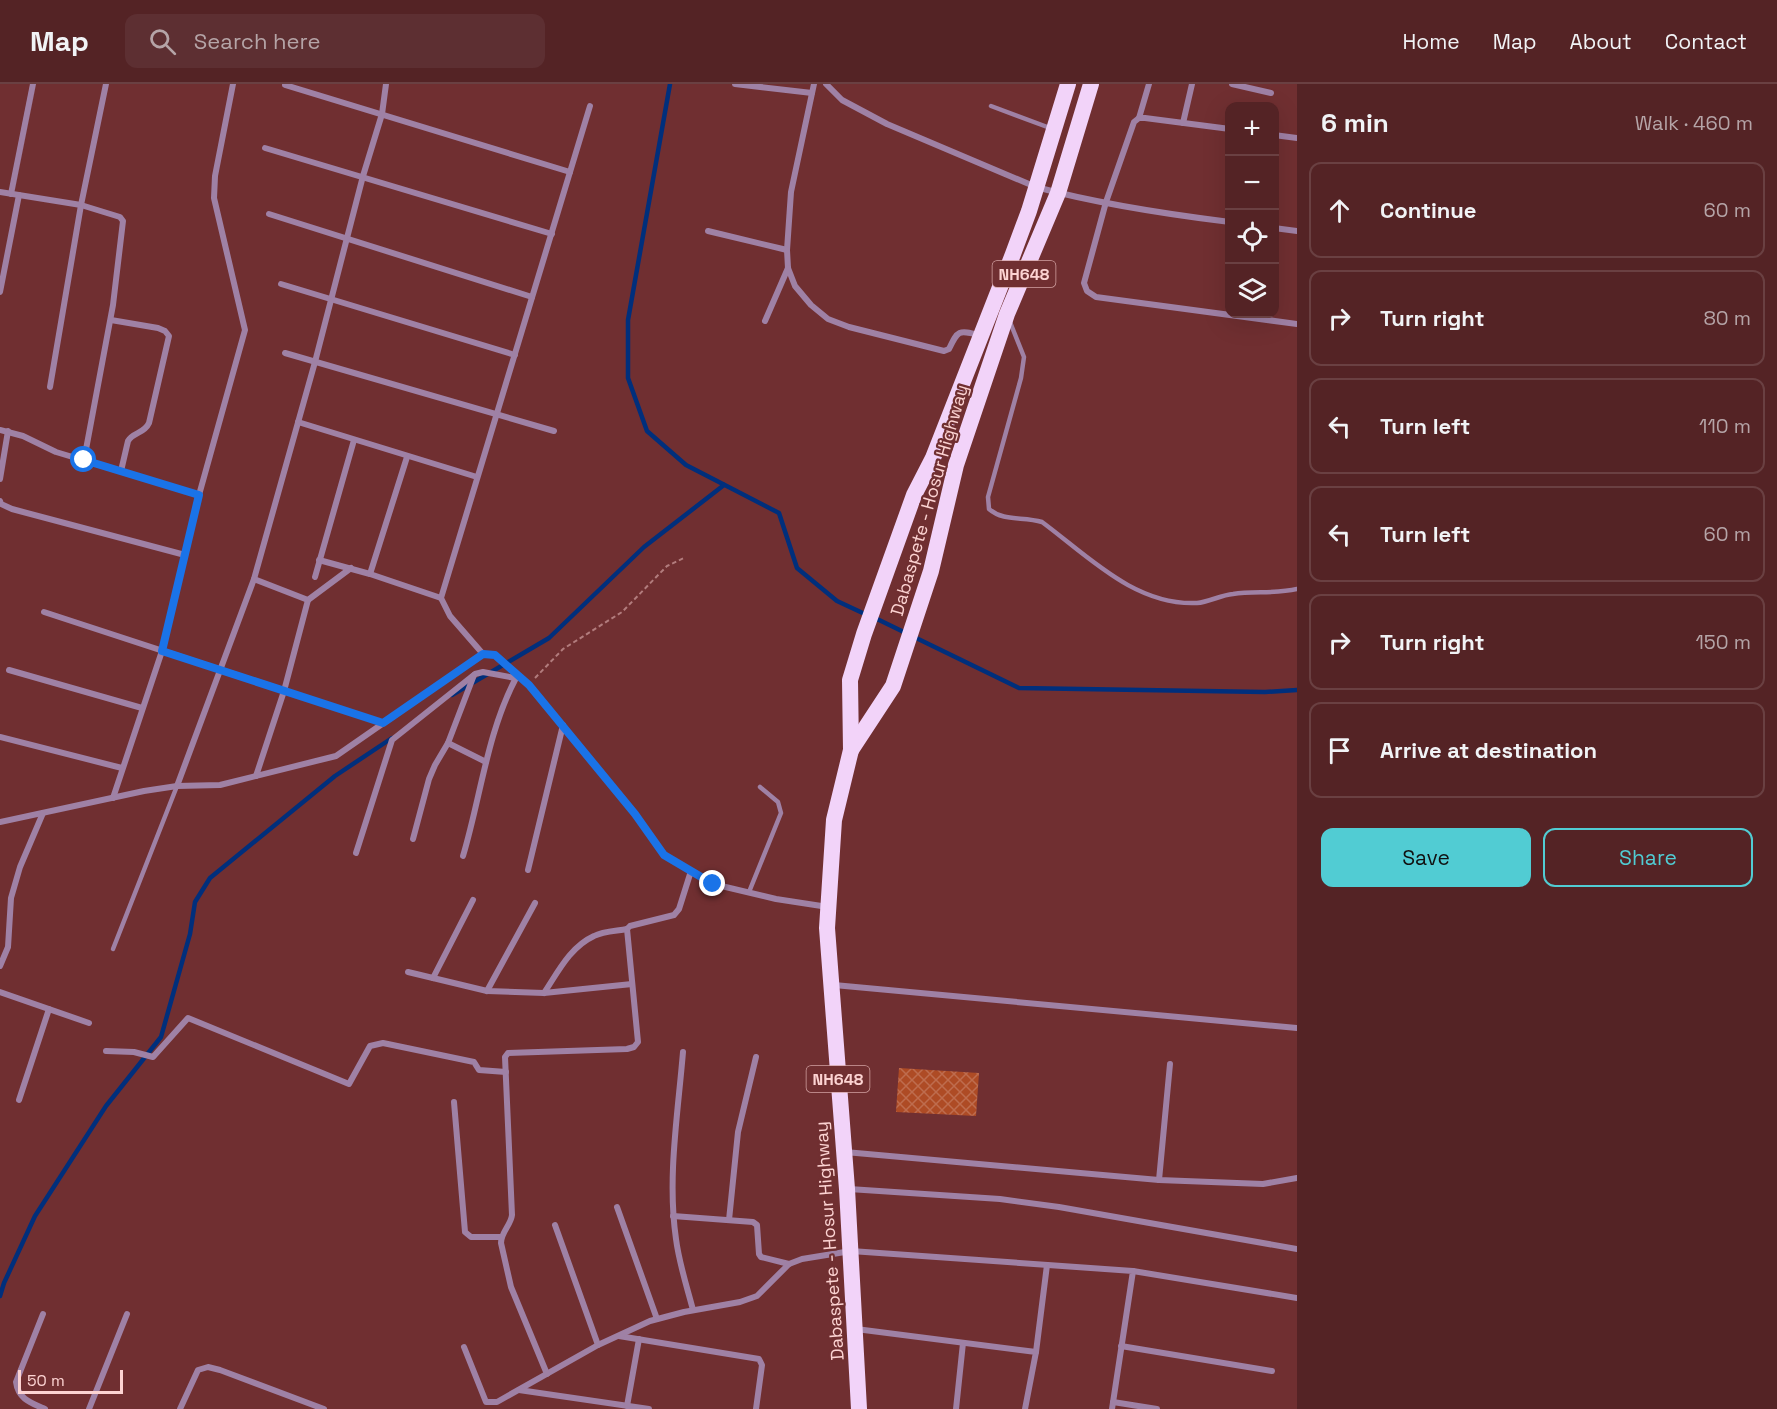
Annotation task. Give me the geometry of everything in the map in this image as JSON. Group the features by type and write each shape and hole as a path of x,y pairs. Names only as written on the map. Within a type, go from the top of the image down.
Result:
{"highway":[{"name":"NH648","path":"933,458 1013,254 1068,84"},
{"name":"Dabaspete - Hosur Highway","path":"851,750 893,686 931,571 956,465 1007,314 1058,192 1091,84"},
{"name":"Dabaspete - Hosur Highway","path":"859,1409 847,1189 827,928 834,820 851,750 850,680 864,634 914,495 933,458"},
{"path":"933,458 956,465"}],"street":[{"path":"11,194 33,84"},
{"path":"50,387 81,205 106,84"},
{"path":"113,798 162,651 199,495 245,330 214,198 215,176 232,84"},
{"path":"177,786 254,579 315,362 363,176 382,114 386,84"},
{"path":"735,84 812,93"},
{"path":"814,84 791,192 787,250 788,268 795,286 811,305 828,319 849,327 944,351 948,350 956,334 960,332 981,335"},
{"path":"825,84 842,100 887,124 1036,186 1179,216 1225,221"},
{"path":"1149,84 1139,118 1134,122 1106,202 1084,283 1087,291 1096,297 1297,324"},
{"path":"1183,123 1192,84"},
{"path":"1232,84 1271,93"},
{"path":"285,85 570,172"},
{"path":"483,654 450,616 441,598 590,106"},
{"path":"1139,118 1225,128"},
{"path":"1279,136 1297,138"},
{"path":"265,148 552,234"},
{"path":"0,192 81,205 120,217 123,221 111,320 84,460"},
{"path":"0,292 19,195"},
{"path":"269,214 532,297"},
{"path":"1279,229 1297,231"},
{"path":"708,231 787,250"},
{"path":"765,321 788,268"},
{"path":"281,284 515,355"},
{"path":"111,320 158,328 169,336 149,423 143,431 130,437 121,471"},
{"path":"285,353 554,431"},
{"path":"298,422 477,477"},
{"path":"0,430 8,431 56,452 199,495"},
{"path":"0,478 8,431"},
{"path":"315,577 354,440"},
{"path":"370,574 407,457"},
{"path":"0,501 1,504 12,509 185,555"},
{"path":"320,560 441,598"},
{"path":"256,776 284,691 308,600 351,568"},
{"path":"254,579 308,600"},
{"path":"44,612 383,723"},
{"path":"0,822 177,786 220,785 336,756 483,654 495,655 529,685 563,725 635,814 664,855 713,884 828,908"},
{"path":"9,670 142,708"},
{"path":"356,854 392,740 475,674 483,672 516,674"},
{"path":"413,839 429,779 448,743 475,674"},
{"path":"463,856 475,816 492,738 505,698 516,674"},
{"path":"528,870 563,725"},
{"path":"0,737 122,768"},
{"path":"448,743 486,762"},
{"path":"0,966 8,947 11,898 20,867 43,813"},
{"path":"544,993 579,944 596,935 627,929 630,926 674,915 679,909 691,871"},
{"path":"433,978 473,900"},
{"path":"487,991 536,903"},
{"path":"547,1374 511,1287 501,1237 512,1215 505,1057 508,1053 634,1047 638,1042 627,929"},
{"path":"408,972 487,991 544,993 632,984"},
{"path":"830,985 1297,1028"},
{"path":"0,992 89,1023"},
{"path":"20,1100 49,1009"},
{"path":"106,1051 134,1052 153,1057 188,1018 349,1084 370,1046 383,1043 474,1062 479,1070 506,1072"},
{"path":"683,1052 674,1163 674,1216 676,1240 693,1311"},
{"path":"729,1220 738,1132 756,1057"},
{"path":"1160,1180 1170,1064"},
{"path":"454,1102 465,1232 471,1237 501,1237"},
{"path":"844,1152 1160,1180 1263,1184 1297,1178"},
{"path":"847,1189 999,1199 1297,1249"},
{"path":"617,1207 657,1319"},
{"path":"674,1216 753,1222 757,1225 761,1257 789,1264"},
{"path":"555,1225 598,1345"},
{"path":"464,1347 486,1402 497,1402 598,1345 657,1319 740,1302 757,1296 789,1264 802,1259 851,1251 1133,1271 1297,1298"},
{"path":"1026,1409 1047,1265"},
{"path":"1133,1271 1113,1406 1157,1409"},
{"path":"43,1314 16,1382 17,1390 24,1400 45,1409"},
{"path":"89,1409 127,1314"},
{"path":"856,1329 1036,1352"},
{"path":"619,1336 759,1359 762,1365 756,1409"},
{"path":"627,1406 639,1339"},
{"path":"956,1409 963,1343"},
{"path":"1121,1346 1272,1371"},
{"path":"180,1409 198,1370 208,1367 324,1409"},
{"path":"519,1390 588,1405 648,1409"}],"lane":[{"path":"991,106 1054,129"},
{"path":"1007,314 1024,357 1022,378 988,497 989,509 998,517 1033,519 1042,522 1125,584 1143,593 1172,602 1200,603 1224,594 1297,589"},
{"path":"113,949 177,786"},
{"path":"749,892 781,813 778,802 760,787"}],"path":[{"path":"529,685 563,649 622,612 667,567 684,558"}],"building":[{"path":"899,1068 979,1073 976,1116 896,1112"}],"waterway":[{"path":"670,84 628,320 628,378 647,431 686,465 779,513 797,568 837,601 867,615"},
{"path":"452,695 549,638 644,547 724,485"},
{"path":"875,618 1019,688 1265,692 1297,690"},
{"path":"0,1296 35,1216 106,1106 161,1037 190,934 195,902 210,878 335,776 392,738"}],"route":[{"path":"84,460 199,495 162,651 383,723 483,654 495,655 518,673 563,725 635,814 664,855 713,884"}]}
